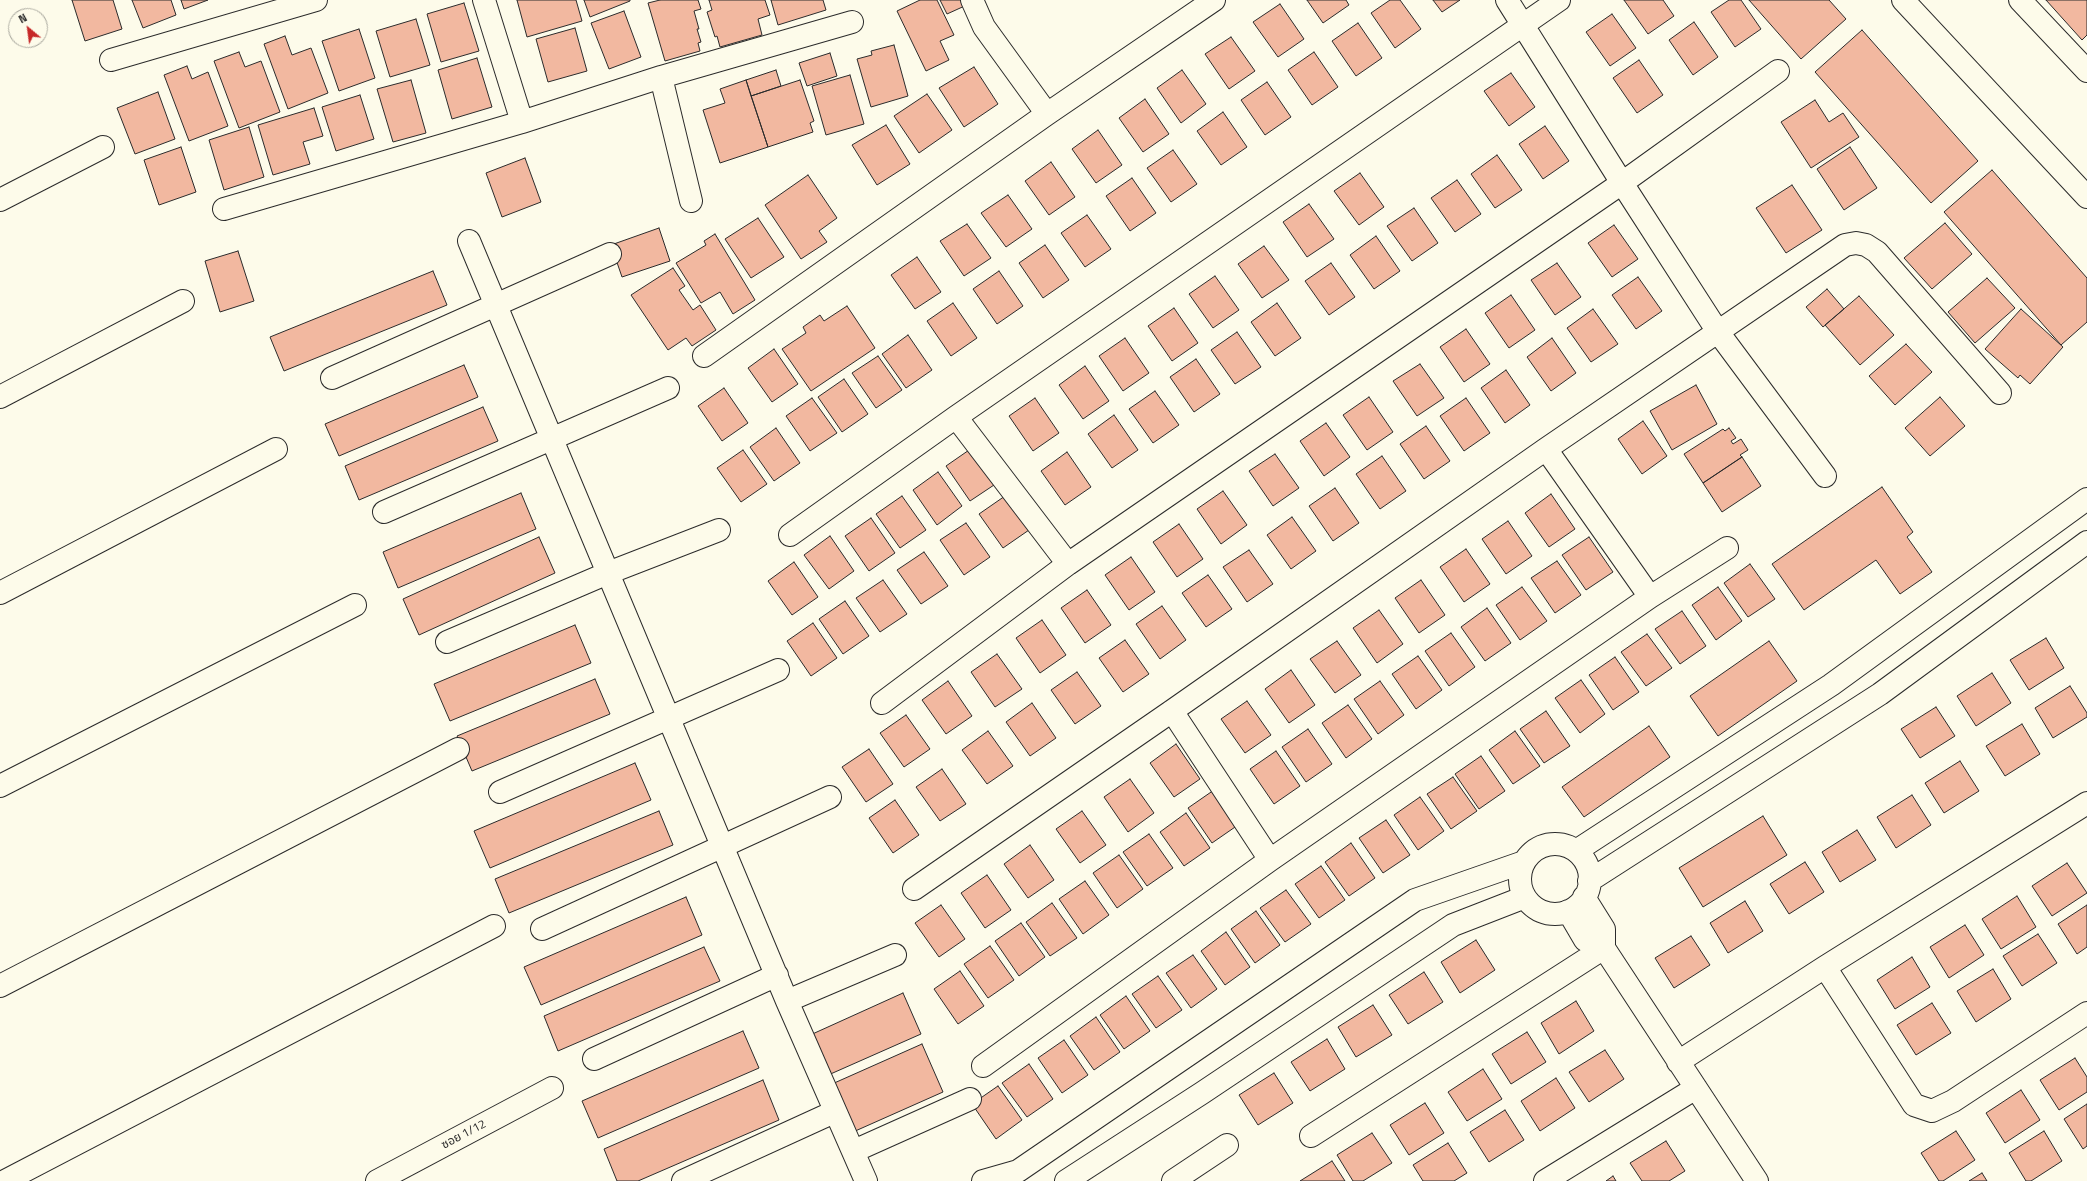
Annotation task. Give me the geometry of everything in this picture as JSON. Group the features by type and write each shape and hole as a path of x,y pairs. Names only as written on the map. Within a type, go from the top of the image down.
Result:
{"street":[{"path":"111,60 316,0"},
{"path":"484,0 522,122"},
{"path":"972,0 984,27 1047,114"},
{"path":"704,356 1047,114 1214,0"},
{"path":"1507,0 1622,184 1718,332 1825,476"},
{"path":"790,535 956,417 1559,0"},
{"path":"1904,0 2087,197"},
{"path":"2020,0 2087,71"},
{"path":"224,209 522,122 661,77 852,22"},
{"path":"882,703 1068,564 1622,184 1778,71"},
{"path":"661,77 691,201"},
{"path":"0,200 103,147"},
{"path":"469,240 787,1001 834,1112 854,1151 866,1181"},
{"path":"914,889 1172,711 1546,449 1845,245 1856,243 1866,245 1877,252 2000,393"},
{"path":"332,378 610,254"},
{"path":"0,397 184,301"},
{"path":"384,512 668,388"},
{"path":"956,417 1068,564"},
{"path":"1546,449 1650,597"},
{"path":"0,592 276,450"},
{"path":"1576,851 1831,685 2087,499"},
{"path":"447,642 608,573 719,530"},
{"path":"1757,1181 1604,948 1604,929 1587,889 1588,866 1576,851 1564,845 1553,844 1542,846 1532,853 1524,862 1520,873 1520,885 1525,897 1533,906 1544,912 1555,913 1568,911 1587,889 1740,784 1880,694 2087,542"},
{"path":"983,1066 1270,860 1650,597 1727,548"},
{"path":"2000,563 2022,590"},
{"path":"0,786 355,605"},
{"path":"500,792 778,670"},
{"path":"1172,711 1270,860"},
{"path":"0,986 458,750"},
{"path":"1723,756 1740,784"},
{"path":"542,929 830,797"},
{"path":"1678,1062 1825,967 2087,803"},
{"path":"983,1181 1018,1171 1415,900 1524,862"},
{"path":"1045,1153 1066,1181 1202,1093 1453,925 1525,897"},
{"path":"1568,911 1585,940 1604,948"},
{"path":"5,1181 494,926"},
{"path":"1311,1136 1604,948"},
{"path":"787,1001 895,955"},
{"path":"1825,967 1914,1105 1932,1111 1953,1101 2087,1013"},
{"path":"594,1059 777,975"},
{"name":"ซอย 1/12","path":"377,1181 552,1088"},
{"path":"1545,1181 1696,1088"},
{"path":"854,1151 970,1099"},
{"path":"683,1181 834,1112"},
{"path":"1173,1181 1227,1145"}],"building":[{"path":"72,0 113,0 122,29 85,41"},
{"path":"132,0 171,0 176,15 143,28"},
{"path":"181,0 208,0 184,9"},
{"path":"517,0 576,0 582,21 527,37"},
{"path":"584,0 630,0 630,1 590,17"},
{"path":"660,0 698,0 701,9 694,11 701,42 698,43 700,51 665,61 648,3"},
{"path":"709,0 765,0 770,15 758,19 762,35 720,47 717,36 715,37 707,12 712,10"},
{"path":"771,0 823,0 826,10 778,25"},
{"path":"920,0 937,0 954,35 940,41 949,60 926,71 897,11"},
{"path":"940,0 967,0 969,4 947,14"},
{"path":"1307,0 1346,0 1349,5 1323,23"},
{"path":"1390,0 1400,0 1421,29 1395,48 1371,13"},
{"path":"1433,0 1460,0 1442,12"},
{"path":"1624,0 1663,0 1674,16 1648,34"},
{"path":"1729,0 1741,0 1761,29 1735,47 1711,12"},
{"path":"1749,0 1829,0 1846,19 1801,59"},
{"path":"2046,0 2087,0 2087,35 2082,40"},
{"path":"464,3 479,51 441,62 427,14"},
{"path":"1280,4 1304,39 1278,57 1253,22"},
{"path":"624,11 641,57 609,69 591,23"},
{"path":"1612,14 1636,48 1610,66 1586,32"},
{"path":"416,19 430,65 390,77 376,31"},
{"path":"1694,22 1718,57 1693,75 1669,40"},
{"path":"1358,23 1382,58 1356,76 1332,41"},
{"path":"575,28 587,71 548,82 536,39"},
{"path":"359,29 375,78 339,91 322,41"},
{"path":"1862,30 1978,161 1931,203 1815,72"},
{"path":"285,36 292,55 311,48 328,93 288,109 264,44"},
{"path":"1231,37 1255,71 1229,89 1205,54"},
{"path":"894,45 908,96 871,107 857,59 872,55 871,51"},
{"path":"239,52 245,67 261,61 280,112 239,128 214,61"},
{"path":"1314,52 1338,87 1312,105 1288,70"},
{"path":"830,53 837,76 807,86 799,63"},
{"path":"477,58 492,107 452,119 438,70"},
{"path":"1639,60 1663,95 1637,113 1613,78"},
{"path":"187,66 192,79 208,72 228,126 189,141 164,75"},
{"path":"974,67 998,104 964,127 939,88"},
{"path":"776,70 781,86 751,96 746,80"},
{"path":"1182,70 1206,104 1181,123 1157,88"},
{"path":"1511,73 1535,107 1509,126 1484,91"},
{"path":"850,75 864,124 826,135 812,86"},
{"path":"411,80 426,133 393,142 377,89"},
{"path":"746,80 768,147 720,163 703,110 725,103 720,89"},
{"path":"800,80 814,121 810,123 813,132 768,147 751,96"},
{"path":"1267,82 1291,117 1265,135 1241,100"},
{"path":"158,92 175,139 135,154 117,108"},
{"path":"927,94 952,130 919,153 894,116"},
{"path":"360,95 374,139 336,151 322,107"},
{"path":"1145,99 1169,134 1143,152 1119,118"},
{"path":"1815,100 1829,122 1843,113 1859,137 1811,168 1781,122"},
{"path":"314,108 323,136 303,142 310,164 273,175 258,125"},
{"path":"1223,112 1247,147 1221,165 1197,131"},
{"path":"886,125 910,164 877,185 852,145"},
{"path":"1545,126 1569,161 1543,179 1519,144"},
{"path":"249,127 264,177 224,190 209,140"},
{"path":"1098,130 1122,165 1096,183 1072,149"},
{"path":"181,147 196,192 159,205 144,160"},
{"path":"1850,147 1877,188 1844,210 1817,169"},
{"path":"1173,150 1197,184 1171,202 1147,168"},
{"path":"1497,155 1522,190 1495,208 1471,174"},
{"path":"525,158 541,202 502,217 486,173"},
{"path":"1051,162 1075,197 1049,215 1025,181"},
{"path":"1992,170 2087,278 2087,322 2061,345 1944,212"},
{"path":"1360,173 1384,207 1359,225 1334,191"},
{"path":"808,175 837,218 819,231 827,242 801,259 765,205"},
{"path":"1132,178 1156,213 1130,231 1106,196"},
{"path":"1457,180 1481,214 1455,232 1431,198"},
{"path":"1792,185 1822,230 1786,253 1756,208"},
{"path":"1008,195 1032,229 1006,247 981,213"},
{"path":"1309,204 1334,239 1307,257 1283,222"},
{"path":"1414,208 1438,243 1412,261 1387,226"},
{"path":"1087,215 1111,249 1085,267 1061,233"},
{"path":"758,218 784,257 751,278 725,239"},
{"path":"1945,223 1972,254 1932,289 1904,258"},
{"path":"967,224 991,258 964,276 940,241"},
{"path":"1614,225 1638,259 1612,277 1588,243"},
{"path":"659,228 670,261 622,277 611,245"},
{"path":"715,234 755,300 733,314 720,292 701,303 676,263 706,245 704,241"},
{"path":"1376,236 1400,271 1374,289 1350,255"},
{"path":"1045,245 1069,280 1043,298 1019,263"},
{"path":"1264,246 1289,280 1262,298 1238,264"},
{"path":"238,251 254,301 220,312 205,261"},
{"path":"917,257 941,292 915,309 891,275"},
{"path":"1331,263 1355,297 1329,315 1305,281"},
{"path":"1557,263 1581,297 1555,315 1531,280"},
{"path":"673,268 685,286 679,290 693,310 700,305 716,330 692,346 686,338 668,350 631,295"},
{"path":"433,271 447,305 284,371 270,337"},
{"path":"999,271 1023,306 997,324 973,289"},
{"path":"1215,276 1239,310 1213,328 1189,294"},
{"path":"1638,277 1662,311 1636,329 1612,295"},
{"path":"1987,278 2015,308 1975,343 1948,312"},
{"path":"1827,289 1844,309 1823,327 1806,307"},
{"path":"1511,295 1535,330 1509,348 1485,313"},
{"path":"1859,296 1894,335 1860,365 1825,325"},
{"path":"953,303 977,338 951,356 927,321"},
{"path":"1277,303 1301,338 1275,356 1251,322"},
{"path":"847,306 875,348 811,391 782,349 806,333 803,327 820,315 824,321"},
{"path":"1174,308 1198,343 1172,361 1148,326"},
{"path":"1593,309 1618,344 1591,362 1567,328"},
{"path":"2021,309 2063,347 2030,384 2020,375 2018,378 1985,349"},
{"path":"1466,329 1490,364 1464,382 1440,347"},
{"path":"1237,332 1261,367 1235,384 1211,350"},
{"path":"908,335 932,370 906,388 882,354"},
{"path":"1125,338 1149,373 1123,391 1099,356"},
{"path":"1552,338 1576,373 1551,391 1527,357"},
{"path":"1906,344 1932,372 1895,405 1869,376"},
{"path":"774,349 798,384 772,402 748,368"},
{"path":"878,356 902,390 876,408 852,373"},
{"path":"1196,359 1220,394 1194,412 1170,377"},
{"path":"1420,364 1444,398 1417,416 1393,381"},
{"path":"464,365 478,397 339,456 325,424"},
{"path":"1085,366 1109,401 1083,419 1059,385"},
{"path":"1506,370 1530,405 1505,423 1481,388"},
{"path":"844,379 868,414 842,432 818,397"},
{"path":"1696,385 1717,424 1672,450 1650,411"},
{"path":"724,388 748,423 722,441 698,406"},
{"path":"1155,391 1179,425 1153,443 1129,409"},
{"path":"1369,397 1393,432 1367,450 1343,415"},
{"path":"1940,397 1965,426 1930,456 1905,428"},
{"path":"812,398 837,433 810,451 786,416"},
{"path":"1035,398 1059,433 1033,451 1009,416"},
{"path":"1466,398 1490,433 1464,451 1440,416"},
{"path":"483,407 498,441 359,500 345,466"},
{"path":"1114,415 1138,450 1112,468 1088,434"},
{"path":"1643,421 1667,456 1642,474 1618,439"},
{"path":"1326,423 1350,457 1324,476 1300,441"},
{"path":"1426,426 1450,461 1424,479 1400,444"},
{"path":"776,428 800,463 774,481 750,447"},
{"path":"1729,428 1736,438 1731,441 1733,444 1741,439 1748,450 1740,455 1742,457 1703,483 1684,454 1723,429 1725,431"},
{"path":"972,448 997,483 970,501 946,466"},
{"path":"743,450 767,484 741,502 717,468"},
{"path":"1067,452 1091,487 1065,505 1041,471"},
{"path":"1275,454 1299,488 1273,506 1249,471"},
{"path":"1382,456 1406,491 1380,509 1356,474"},
{"path":"1742,457 1761,486 1722,512 1703,483"},
{"path":"938,472 962,506 937,525 913,490"},
{"path":"1882,487 1913,532 1907,537 1932,572 1900,594 1876,560 1804,610 1772,564"},
{"path":"1335,488 1359,523 1333,541 1309,506"},
{"path":"1223,491 1247,525 1221,544 1197,509"},
{"path":"521,493 536,529 398,588 383,552"},
{"path":"1551,494 1575,529 1549,547 1525,513"},
{"path":"902,496 926,530 900,548 876,514"},
{"path":"1005,496 1029,530 1003,548 979,514"},
{"path":"1292,517 1316,551 1291,569 1267,535"},
{"path":"871,518 895,553 869,571 845,536"},
{"path":"1508,521 1532,556 1506,574 1482,539"},
{"path":"966,523 990,557 964,575 940,540"},
{"path":"1179,524 1203,559 1177,577 1153,542"},
{"path":"830,536 854,571 829,589 804,555"},
{"path":"539,537 555,573 419,635 403,599"},
{"path":"1589,537 1613,572 1586,590 1562,555"},
{"path":"1466,549 1490,584 1464,602 1440,567"},
{"path":"1249,550 1273,584 1247,602 1223,567"},
{"path":"924,552 948,586 921,604 897,570"},
{"path":"1131,557 1155,592 1129,610 1105,575"},
{"path":"1557,561 1581,595 1555,613 1531,578"},
{"path":"794,562 818,597 792,615 768,581"},
{"path":"1750,564 1775,599 1748,617 1724,583"},
{"path":"1208,575 1232,609 1206,627 1182,593"},
{"path":"883,580 907,614 880,632 856,598"},
{"path":"1421,580 1445,615 1419,633 1395,598"},
{"path":"1522,587 1547,621 1520,640 1496,605"},
{"path":"1718,587 1742,621 1716,640 1692,605"},
{"path":"1087,590 1111,625 1085,643 1061,608"},
{"path":"845,601 869,636 843,654 819,619"},
{"path":"1162,606 1186,640 1160,659 1136,624"},
{"path":"1487,608 1511,643 1485,661 1461,627"},
{"path":"1379,610 1403,644 1377,663 1353,628"},
{"path":"1682,611 1706,646 1680,664 1655,629"},
{"path":"1042,620 1066,655 1040,673 1016,638"},
{"path":"813,623 837,658 811,676 787,641"},
{"path":"575,625 591,663 450,721 434,684"},
{"path":"1451,633 1475,667 1449,686 1425,651"},
{"path":"1647,634 1672,668 1646,686 1621,652"},
{"path":"2046,638 2064,668 2029,690 2010,660"},
{"path":"1125,640 1149,674 1123,692 1099,658"},
{"path":"1337,641 1361,675 1335,693 1310,659"},
{"path":"1769,641 1797,681 1718,736 1690,696"},
{"path":"997,654 1022,689 995,707 971,672"},
{"path":"1418,656 1442,690 1416,709 1392,674"},
{"path":"1615,657 1639,692 1613,710 1589,675"},
{"path":"1291,670 1315,705 1289,723 1265,689"},
{"path":"1077,672 1101,706 1075,724 1051,690"},
{"path":"1992,673 2011,703 1976,726 1957,696"},
{"path":"595,679 610,714 472,771 457,736"},
{"path":"1581,680 1605,714 1580,733 1555,698"},
{"path":"948,681 972,716 946,734 922,700"},
{"path":"1380,681 1404,715 1378,734 1354,699"},
{"path":"2070,686 2087,713 2087,717 2053,738 2035,708"},
{"path":"1247,701 1271,735 1245,753 1221,719"},
{"path":"1032,703 1056,738 1030,756 1006,722"},
{"path":"1348,705 1372,739 1346,758 1322,723"},
{"path":"1936,707 1955,736 1920,758 1901,729"},
{"path":"1546,711 1570,746 1544,763 1520,729"},
{"path":"906,715 930,749 904,767 880,733"},
{"path":"2022,724 2040,754 2005,776 1986,746"},
{"path":"1649,726 1670,757 1584,817 1562,787"},
{"path":"1308,729 1332,764 1306,782 1282,747"},
{"path":"988,731 1013,766 987,784 962,750"},
{"path":"1515,731 1540,766 1513,784 1489,750"},
{"path":"1176,744 1200,779 1174,797 1150,763"},
{"path":"869,749 893,784 866,802 842,767"},
{"path":"1276,751 1300,786 1274,804 1250,769"},
{"path":"1481,756 1505,791 1479,809 1455,774"},
{"path":"1960,761 1979,791 1944,813 1925,783"},
{"path":"635,763 651,800 490,868 474,831"},
{"path":"942,769 966,804 940,821 916,787"},
{"path":"1453,777 1477,811 1451,829 1427,794"},
{"path":"1130,779 1154,813 1128,832 1104,797"},
{"path":"1214,790 1238,825 1212,843 1188,808"},
{"path":"1912,795 1931,825 1896,848 1877,817"},
{"path":"1420,797 1444,831 1418,850 1394,815"},
{"path":"895,800 919,835 893,853 869,818"},
{"path":"659,811 673,845 509,913 495,879"},
{"path":"1082,811 1106,845 1080,863 1056,829"},
{"path":"1186,813 1210,848 1184,866 1160,832"},
{"path":"1763,816 1787,855 1703,907 1679,868"},
{"path":"1386,820 1410,855 1383,873 1359,838"},
{"path":"1857,830 1876,860 1840,882 1822,852"},
{"path":"1149,834 1173,868 1147,886 1123,852"},
{"path":"1351,843 1375,878 1349,896 1325,862"},
{"path":"1030,845 1054,880 1028,898 1004,864"},
{"path":"1119,855 1143,889 1117,908 1093,873"},
{"path":"1805,862 1824,892 1789,914 1770,884"},
{"path":"2067,863 2087,893 2052,916 2032,886"},
{"path":"1321,866 1345,900 1319,918 1295,884"},
{"path":"987,875 1011,910 985,928 961,893"},
{"path":"1085,881 1109,915 1083,934 1059,899"},
{"path":"1286,890 1311,924 1285,942 1260,908"},
{"path":"2017,896 2036,927 2001,949 1982,919"},
{"path":"686,897 702,935 541,1005 524,967"},
{"path":"1745,901 1763,931 1728,953 1710,923"},
{"path":"1052,903 1077,938 1050,956 1026,922"},
{"path":"941,905 965,939 939,957 915,923"},
{"path":"2087,905 2087,947 2077,954 2058,924"},
{"path":"1256,911 1280,945 1255,963 1231,929"},
{"path":"1021,923 1045,957 1019,976 995,941"},
{"path":"1965,925 1984,955 1949,978 1930,947"},
{"path":"1226,932 1250,967 1225,985 1201,951"},
{"path":"2038,934 2057,963 2022,986 2003,956"},
{"path":"1691,936 1710,965 1674,988 1655,958"},
{"path":"1476,940 1495,970 1460,993 1441,962"},
{"path":"990,946 1014,980 988,998 964,964"},
{"path":"704,947 720,981 558,1051 544,1016"},
{"path":"1193,955 1217,989 1191,1008 1166,973"},
{"path":"1912,957 1930,987 1895,1009 1877,980"},
{"path":"1993,969 2011,999 1976,1022 1957,991"},
{"path":"960,971 984,1006 958,1024 934,989"},
{"path":"1424,972 1443,1002 1408,1024 1389,995"},
{"path":"1158,976 1182,1010 1156,1028 1132,994"},
{"path":"903,993 921,1034 826,1076 808,1036"},
{"path":"1126,996 1150,1031 1124,1049 1100,1015"},
{"path":"1576,1001 1594,1031 1559,1054 1541,1023"},
{"path":"1932,1003 1951,1033 1916,1055 1897,1025"},
{"path":"1373,1005 1392,1035 1356,1057 1338,1027"},
{"path":"1096,1017 1120,1052 1094,1070 1070,1036"},
{"path":"743,1031 759,1068 598,1138 582,1101"},
{"path":"1527,1032 1546,1062 1511,1084 1492,1054"},
{"path":"1327,1039 1345,1069 1310,1091 1291,1062"},
{"path":"1064,1040 1088,1075 1062,1093 1038,1058"},
{"path":"922,1044 943,1092 853,1132 832,1084"},
{"path":"1605,1050 1624,1079 1589,1102 1569,1072"},
{"path":"2075,1058 2087,1077 2087,1092 2059,1110 2040,1080"},
{"path":"1029,1064 1053,1099 1027,1117 1002,1083"},
{"path":"1483,1069 1502,1099 1467,1121 1448,1092"},
{"path":"1274,1073 1293,1103 1258,1125 1239,1095"},
{"path":"1556,1078 1575,1108 1540,1131 1521,1101"},
{"path":"763,1080 779,1120 638,1181 617,1181 604,1149"},
{"path":"998,1086 1022,1120 996,1139 972,1104"},
{"path":"2021,1090 2040,1120 2005,1143 1986,1113"},
{"path":"1425,1103 1444,1133 1409,1155 1390,1125"},
{"path":"2087,1104 2087,1146 2083,1149 2064,1119"},
{"path":"1505,1110 1524,1140 1489,1162 1470,1132"},
{"path":"1956,1131 1975,1160 1943,1181 1939,1181 1921,1153"},
{"path":"2044,1131 2062,1161 2031,1181 2026,1181 2009,1153"},
{"path":"1372,1133 1392,1163 1363,1181 1353,1181 1337,1155"},
{"path":"1666,1141 1685,1171 1669,1181 1642,1181 1630,1163"},
{"path":"1448,1143 1467,1173 1454,1181 1423,1181 1413,1165"},
{"path":"1332,1161 1345,1181 1300,1181"},
{"path":"1982,1173 1987,1181 1969,1181"},
{"path":"1613,1176 1616,1181 1606,1181"}]}
